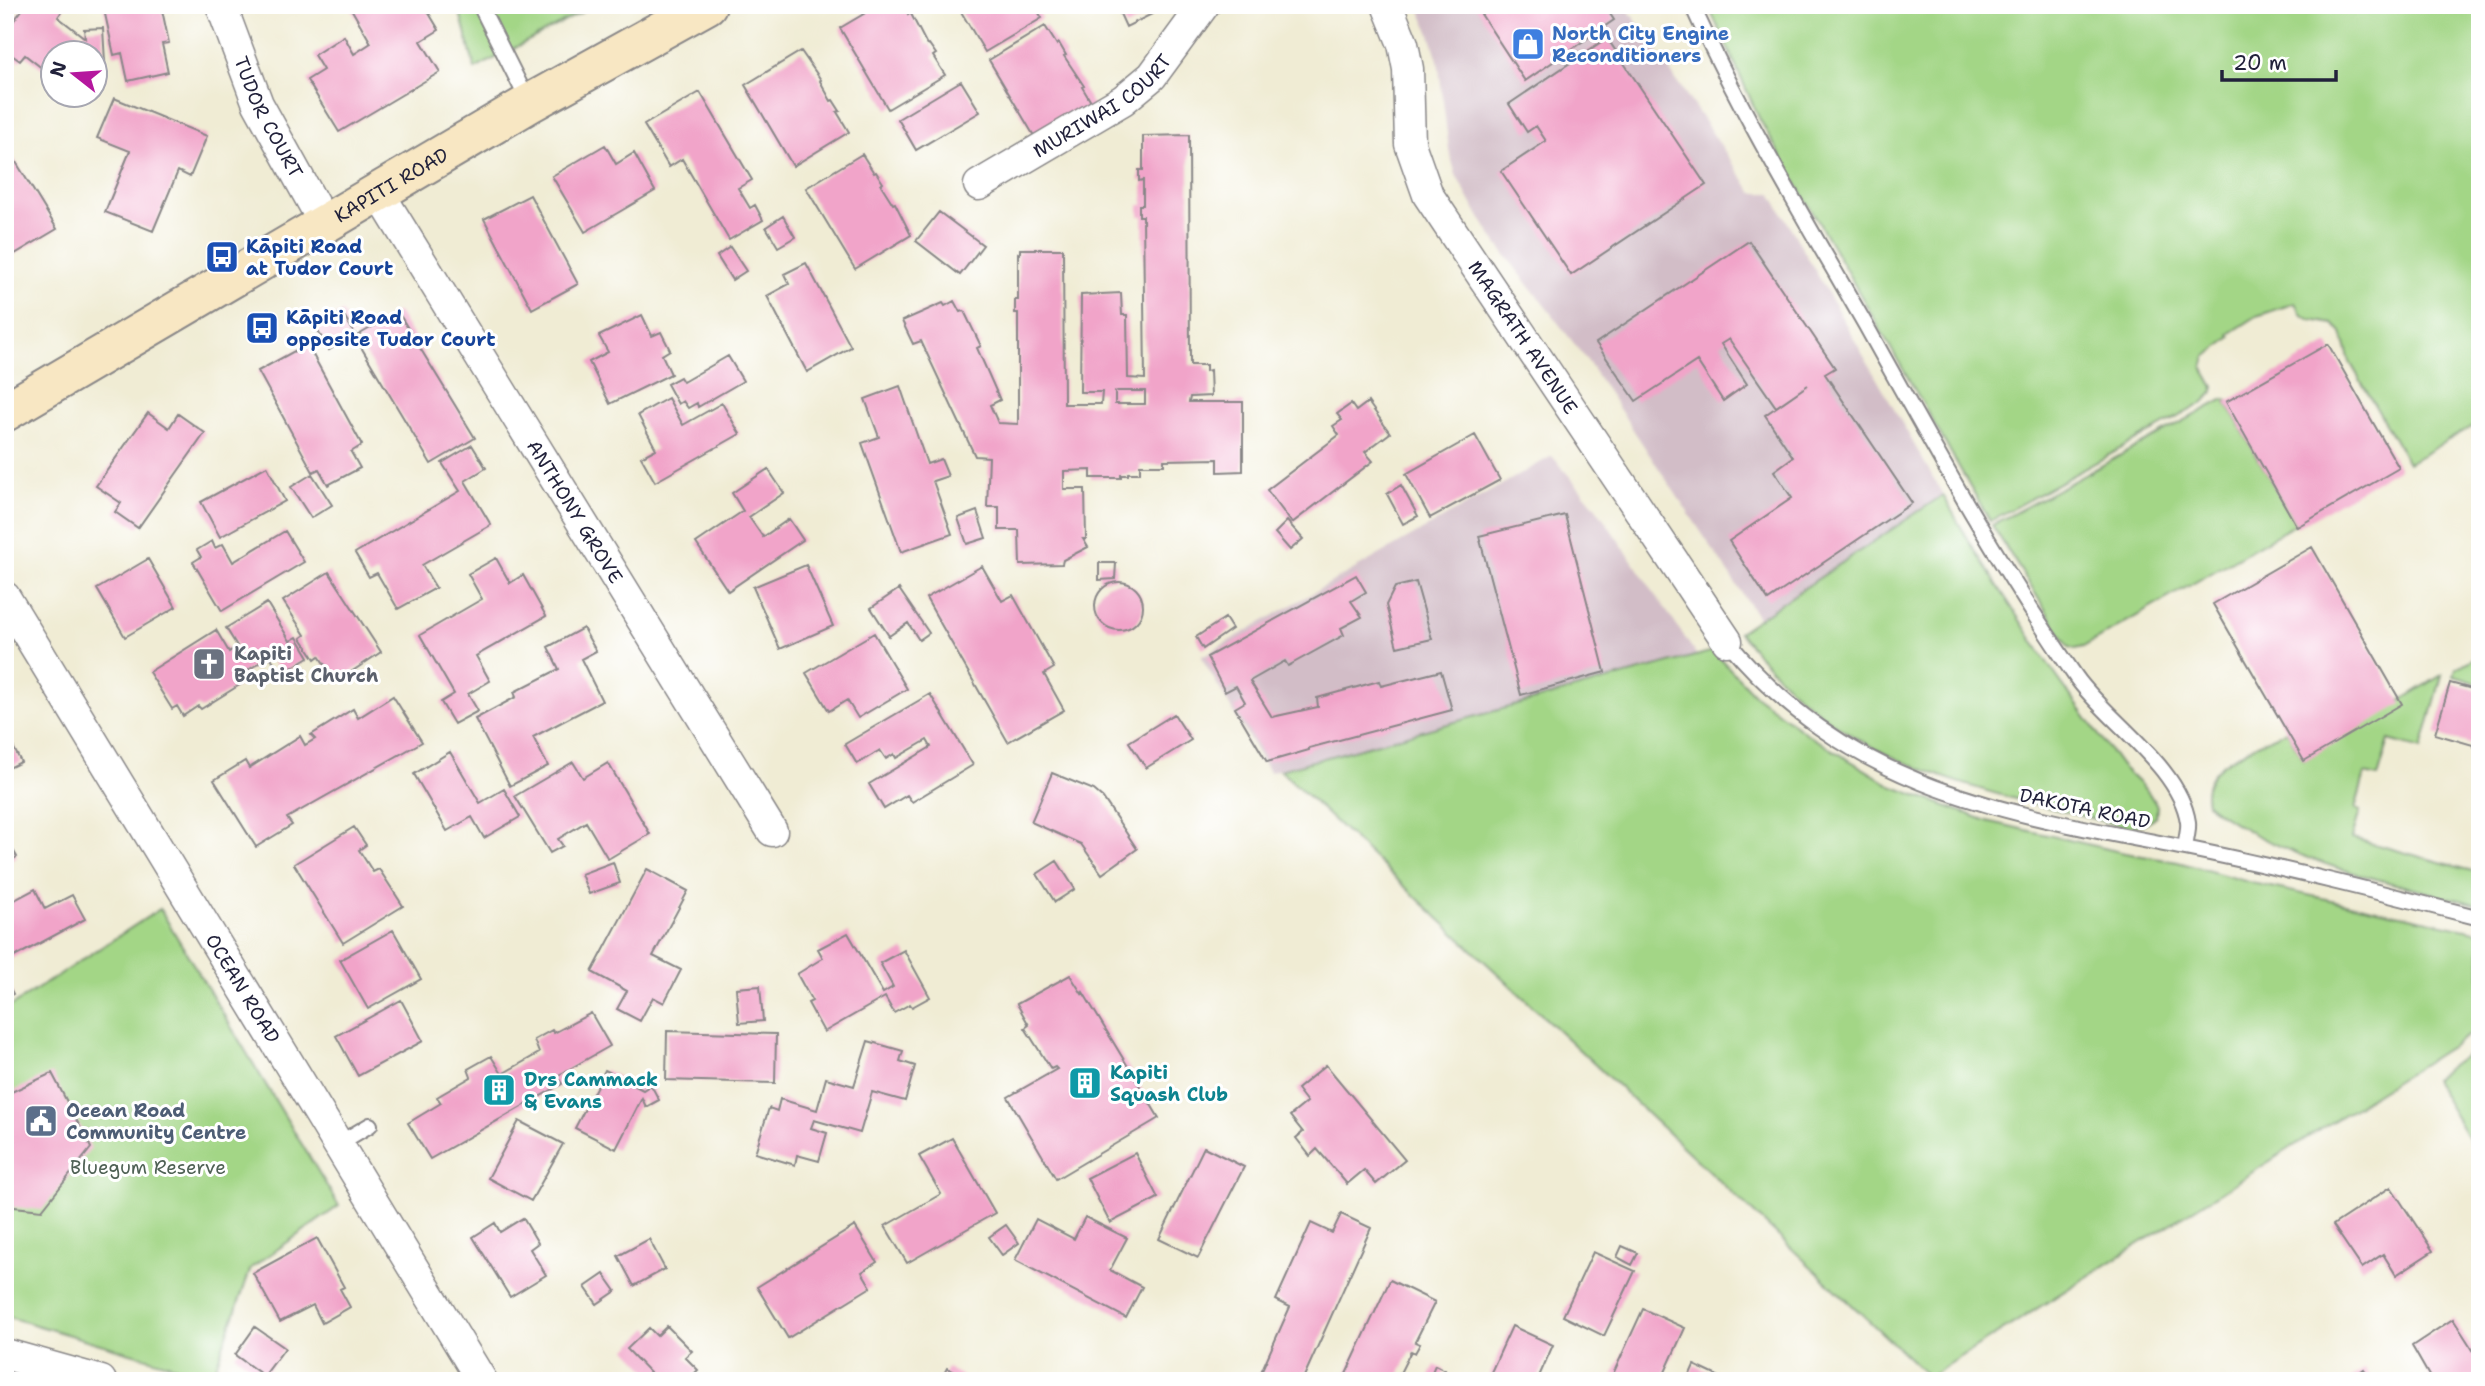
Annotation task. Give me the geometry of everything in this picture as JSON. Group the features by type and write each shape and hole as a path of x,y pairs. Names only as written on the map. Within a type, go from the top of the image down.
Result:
{"main road":[{"name":"KAPITI ROAD","path":"5,412 530,103 707,5"}],"street":[{"name":"TUDOR COURT","path":"221,5 258,104 325,225"},
{"name":"MURIWAI COURT","path":"979,185 1123,100 1152,76 1204,5"},
{"name":"MAGRATH AVENUE","path":"1387,5 1403,44 1408,69 1410,144 1428,195 1727,641"},
{"name":"ANTHONY GROVE","path":"379,192 772,831"},
{"name":"OCEAN ROAD","path":"5,597 338,1144 471,1376"},
{"path":"5,1354 101,1381"}],"lane":[{"path":"480,5 530,103"},
{"path":"1692,5 1723,73 1779,175 1981,530 2078,680 2176,788 2188,825 2185,848"},
{"name":"DAKOTA ROAD","path":"1727,641 1759,678 1797,711 1837,740 1909,779 1955,795 2061,824 2331,880 2480,918"},
{"path":"338,1144 370,1125"}],"shaded area":[{"path":"1418,5 1625,5 1753,193 1771,193 1943,495 1759,619 1586,359 1497,244 1474,208 1456,175 1449,150 1438,60"},
{"path":"1552,456 1595,506 1698,657 1269,772 1201,657"}],"green space":[{"path":"458,5 595,5 475,69"},
{"path":"1708,5 2480,5 2480,422 2408,463 2350,362 2342,333 2333,324 2311,320 2301,314 2295,303 2257,316 2229,334 2231,337 2206,357 2203,368 2214,387 2212,394 2203,403 1990,521 1760,120"},
{"path":"2224,399 2229,400 2226,402 2296,524 2083,647 2069,647 1992,525"},
{"path":"1943,495 1967,538 2050,667 2121,766 2148,792 2157,806 2156,816 2152,820 2138,825 2118,825 2039,805 1958,782 1881,751 1846,731 1803,700 1739,632"},
{"path":"1713,651 1756,696 1813,738 1894,787 1987,821 2125,853 2178,862 2252,883 2480,932 2480,1028 1929,1377 1280,770"},
{"path":"2480,655 2480,684 2454,676 2456,668"},
{"path":"2442,675 2422,749 2389,740 2378,777 2365,774 2355,809 2360,811 2352,838 2480,873 2479,905 2386,882 2295,853 2238,825 2207,803 2206,790 2216,770 2246,750 2287,731 2304,760"},
{"name":"Bluegum Reserve","path":"160,909 339,1206 251,1268 212,1377 5,1316 5,1010"},
{"path":"2480,1045 2480,1158 2433,1079"}],"building":[{"path":"26,5 66,5 58,17 85,38 38,38 38,65 25,55 20,61 5,50 5,32"},
{"path":"103,5 161,5 169,43 162,44 168,72 128,81 122,53 114,55"},
{"path":"349,5 424,5 439,30 421,41 440,72 339,132 307,80 323,70 314,55 344,36 354,54 371,43"},
{"path":"879,5 903,5 908,14 910,12 927,45 929,44 936,54 933,56 945,75 888,109 840,28"},
{"path":"957,5 1034,5 1042,18 985,52"},
{"path":"1116,5 1170,5 1126,27"},
{"path":"1475,5 1604,5 1614,20 1525,81"},
{"path":"1045,26 1057,45 1059,43 1094,107 1037,141 989,60"},
{"path":"103,28 104,38 85,38 84,29"},
{"path":"1607,38 1706,185 1571,275 1501,171 1546,141 1536,126 1527,132 1509,104"},
{"path":"801,51 840,111 837,112 849,132 793,166 745,85"},
{"path":"961,81 980,112 916,150 898,119"},
{"path":"700,92 752,180 738,188 750,208 755,205 763,220 729,240 682,159 669,167 644,125"},
{"path":"114,98 207,136 190,177 178,171 153,231 105,212 130,151 97,138"},
{"path":"1189,135 1190,365 1206,365 1206,371 1210,370 1211,396 1190,397 1189,402 1243,402 1243,471 1218,472 1218,459 1164,460 1164,465 1140,465 1140,473 1128,473 1121,475 1121,478 1091,478 1091,470 1064,471 1064,489 1085,489 1086,539 1083,539 1088,547 1063,560 1062,564 1020,565 1019,530 999,530 999,507 987,507 989,457 975,456 921,341 913,344 902,321 954,301 960,312 964,311 981,346 977,348 1000,400 990,405 998,423 1018,424 1018,313 1015,313 1015,300 1018,300 1018,253 1020,254 1020,249 1063,249 1064,404 1101,404 1102,392 1080,392 1081,295 1121,293 1122,315 1127,315 1128,378 1145,379 1143,216 1139,216 1139,205 1143,205 1143,180 1139,181 1139,170 1143,170 1143,136","holes":["1117,391 1145,391 1145,404 1115,404"]},
{"path":"5,144 57,229 13,255 5,241"},
{"path":"605,145 616,164 634,153 655,191 585,232 552,176"},
{"path":"862,154 883,183 881,185 893,204 895,203 911,235 855,269 806,188"},
{"path":"530,195 578,284 532,309 484,219"},
{"path":"939,212 983,245 960,275 916,241"},
{"path":"783,216 795,237 778,247 766,227"},
{"path":"1749,241 1835,368 1825,374 1912,503 1768,600 1729,541 1792,498 1774,471 1793,457 1765,415 1808,385 1776,407 1729,339 1721,344 1747,384 1723,401 1697,361 1636,401 1596,343"},
{"path":"730,247 746,271 732,280 717,256"},
{"path":"806,263 851,347 807,372 767,296 789,284 784,274"},
{"path":"342,312 355,334 329,350 316,328"},
{"path":"398,312 475,438 431,464 355,337"},
{"path":"642,315 652,336 661,332 670,350 662,355 671,374 610,404 589,362 608,352 599,336"},
{"path":"307,344 362,445 351,452 360,468 328,485 319,469 313,472 258,371"},
{"path":"2328,344 2399,468 2297,527 2226,402"},
{"path":"728,356 743,381 698,407 697,403 688,408 683,401 678,404 667,384 680,377 683,382"},
{"path":"900,386 927,464 941,459 948,476 933,481 952,534 901,552 862,443 879,437 865,399"},
{"path":"668,398 683,425 722,403 740,434 655,482 641,457 656,449 638,415"},
{"path":"1368,402 1390,433 1365,452 1373,461 1292,523 1267,490 1339,435 1333,426 1342,420 1337,414 1351,404 1356,411"},
{"path":"148,413 169,428 178,414 205,433 138,528 115,512 121,503 96,486"},
{"path":"1475,435 1500,480 1430,518 1406,474"},
{"path":"472,445 486,468 465,481 491,525 422,565 436,588 398,609 377,573 369,577 355,553 460,491 442,463"},
{"path":"267,466 285,501 220,537 201,502"},
{"path":"768,469 784,493 749,517 763,537 789,519 803,540 728,591 696,543 743,511 732,493"},
{"path":"312,474 332,505 311,518 291,487"},
{"path":"1401,485 1418,516 1403,524 1387,494"},
{"path":"977,511 986,538 967,544 958,518"},
{"path":"1565,515 1605,672 1521,695 1479,536"},
{"path":"1287,521 1303,539 1290,550 1275,533"},
{"path":"285,531 304,562 222,611 193,562 201,557 197,550 212,541 215,548 223,544 233,562"},
{"path":"2312,547 2402,704 2304,761 2213,604"},
{"path":"496,558 510,583 523,575 546,616 476,656 490,681 468,694 478,711 454,724 441,702 454,694 420,635 482,599 468,574"},
{"path":"148,559 176,607 125,637 97,589"},
{"path":"1099,563 1116,563 1115,579 1099,580"},
{"path":"806,565 833,626 780,649 753,587"},
{"path":"982,566 1002,601 1013,595 1054,668 1044,674 1064,710 1008,742 926,598"},
{"path":"329,572 381,652 336,682 319,656 315,659 301,638 305,635 283,601"},
{"path":"1356,575 1366,592 1351,601 1362,617 1341,628 1344,635 1288,666 1285,661 1250,681 1272,717 1318,707 1317,698 1379,681 1381,686 1441,671 1452,710 1309,748 1267,762 1235,708 1245,702 1236,686 1225,692 1207,657"},
{"path":"1119,582 1136,589 1143,606 1136,623 1119,630 1102,623 1095,606 1102,589"},
{"path":"1416,582 1432,639 1397,647 1386,605 1395,587"},
{"path":"899,589 929,633 919,640 908,623 889,636 871,608"},
{"name":"Kapiti Baptist Church","path":"267,603 290,641 297,637 309,657 281,674 270,656 242,674 246,681 201,709 198,706 183,716 177,706 172,709 149,672 216,630 229,652 237,646 226,628"},
{"path":"1225,618 1232,629 1203,649 1196,637"},
{"path":"583,628 596,651 581,659 602,701 533,737 548,766 510,786 475,719 516,697 514,692 559,669 548,647"},
{"path":"874,633 907,689 858,718 847,700 829,711 806,673"},
{"path":"2450,683 2480,691 2480,757 2473,745 2435,734"},
{"path":"930,694 973,765 912,802 907,795 884,809 869,784 931,747 927,740 896,758 894,754 886,759 880,750 857,764 845,744"},
{"path":"393,696 422,742 287,818 292,825 256,847 214,780 245,761 249,768 300,736 305,745 315,739 311,735 353,709 358,718"},
{"path":"1174,714 1191,740 1146,768 1129,742"},
{"path":"5,731 21,762 5,770"},
{"path":"450,752 480,803 504,789 520,817 484,838 472,817 447,831 414,774"},
{"path":"573,762 583,778 608,763 650,834 608,859 586,822 558,839 563,846 550,853 515,796"},
{"path":"1052,773 1094,790 1103,798 1137,849 1102,874 1081,844 1031,822"},
{"path":"354,827 366,845 359,850 373,872 379,869 403,906 343,943 294,864"},
{"path":"5,836 17,857 5,864"},
{"path":"1057,861 1075,889 1055,902 1037,874"},
{"path":"613,862 620,883 589,894 581,874"},
{"path":"647,869 688,891 653,956 681,970 664,1003 653,997 640,1021 617,1009 627,991 592,972"},
{"path":"35,889 45,909 72,895 85,919 5,962 5,905"},
{"path":"393,930 421,979 368,1009 340,960"},
{"path":"848,933 883,993 893,987 880,963 904,950 930,997 894,1013 885,997 824,1032 808,1003 812,1001 797,974 823,958 818,949"},
{"name":"Kapiti Squash Club","path":"1070,975 1159,1118 1056,1179 1008,1097 1057,1069 1051,1069 1025,1028 1029,1025 1017,1004"},
{"path":"5,979 13,994 5,999"},
{"path":"760,986 763,1021 739,1023 736,988"},
{"path":"401,1000 423,1041 358,1076 336,1036"},
{"name":"Drs Cammack & Evans","path":"591,1013 610,1046 557,1076 562,1084 430,1159 408,1123 441,1103 437,1097 471,1077 468,1069 491,1056 502,1074 539,1053 534,1040 552,1030 554,1033"},
{"path":"667,1031 776,1034 775,1083 666,1080"},
{"path":"868,1041 903,1051 900,1061 915,1066 905,1101 872,1092 860,1133 814,1120 811,1128 827,1133 819,1161 797,1155 795,1165 755,1153 769,1108 777,1111 780,1099 817,1110 826,1078 854,1086"},
{"path":"1326,1065 1405,1160 1376,1184 1364,1170 1347,1184 1317,1149 1310,1156 1296,1138 1303,1132 1290,1116 1307,1102 1297,1089"},
{"path":"605,1070 643,1090 651,1085 659,1100 646,1107 642,1098 616,1149 575,1128"},
{"name":"Ocean Road Community Centre","path":"52,1073 91,1148 42,1210 5,1206 5,1095"},
{"path":"519,1121 563,1144 531,1201 488,1178"},
{"path":"952,1138 995,1213 907,1263 885,1226 941,1194 919,1156"},
{"path":"1204,1147 1244,1167 1198,1258 1159,1239"},
{"path":"1135,1153 1158,1198 1110,1223 1087,1178"},
{"path":"2391,1187 2433,1251 2396,1275 2383,1254 2362,1268 2333,1225"},
{"path":"1341,1214 1371,1228 1302,1381 1257,1381 1290,1307 1276,1300 1311,1223 1332,1233"},
{"path":"1085,1217 1127,1238 1110,1270 1142,1287 1126,1318 1015,1260 1036,1219 1074,1239"},
{"path":"523,1218 538,1243 530,1249 546,1275 510,1297 473,1237 495,1223 500,1232"},
{"path":"1006,1225 1019,1243 1002,1255 989,1237"},
{"path":"855,1226 877,1262 862,1272 871,1287 788,1338 757,1287"},
{"path":"317,1238 344,1287 340,1289 350,1307 322,1323 313,1305 280,1322 253,1273"},
{"path":"649,1239 665,1269 634,1286 618,1256"},
{"path":"1622,1246 1638,1253 1632,1265 1617,1257"},
{"path":"1593,1252 1635,1271 1604,1336 1563,1316"},
{"path":"604,1274 616,1291 597,1304 585,1287"},
{"path":"1390,1280 1435,1302 1415,1342 1420,1344 1415,1353 1411,1351 1396,1381 1360,1381 1346,1374"},
{"path":"1643,1309 1685,1328 1661,1381 1629,1381 1613,1374"},
{"path":"2453,1319 2480,1361 2480,1381 2432,1381 2412,1346"},
{"path":"667,1326 692,1351 685,1357 698,1370 693,1375 699,1381 650,1381 654,1377 627,1349 649,1328 657,1336"},
{"path":"1512,1326 1553,1345 1537,1381 1487,1381"},
{"path":"255,1327 285,1348 264,1376 235,1355"},
{"path":"1435,1365 1445,1370 1440,1381 1428,1381"},
{"path":"1694,1365 1728,1381 1687,1381"},
{"path":"947,1368 972,1381 940,1381"},
{"path":"2364,1369 2372,1381 2348,1381"}],"place":[{"name":"North City Engine Reconditioners","path":"1528,44"},
{"name":"Kāpiti Road at Tudor Court","path":"222,257"},
{"name":"Kāpiti Road opposite Tudor Court","path":"262,328"},
{"name":"Kapiti Baptist Church","path":"209,664"},
{"name":"Kapiti Squash Club","path":"1085,1083"},
{"name":"Drs Cammack & Evans","path":"499,1090"},
{"name":"Ocean Road Community Centre","path":"41,1121"}]}
